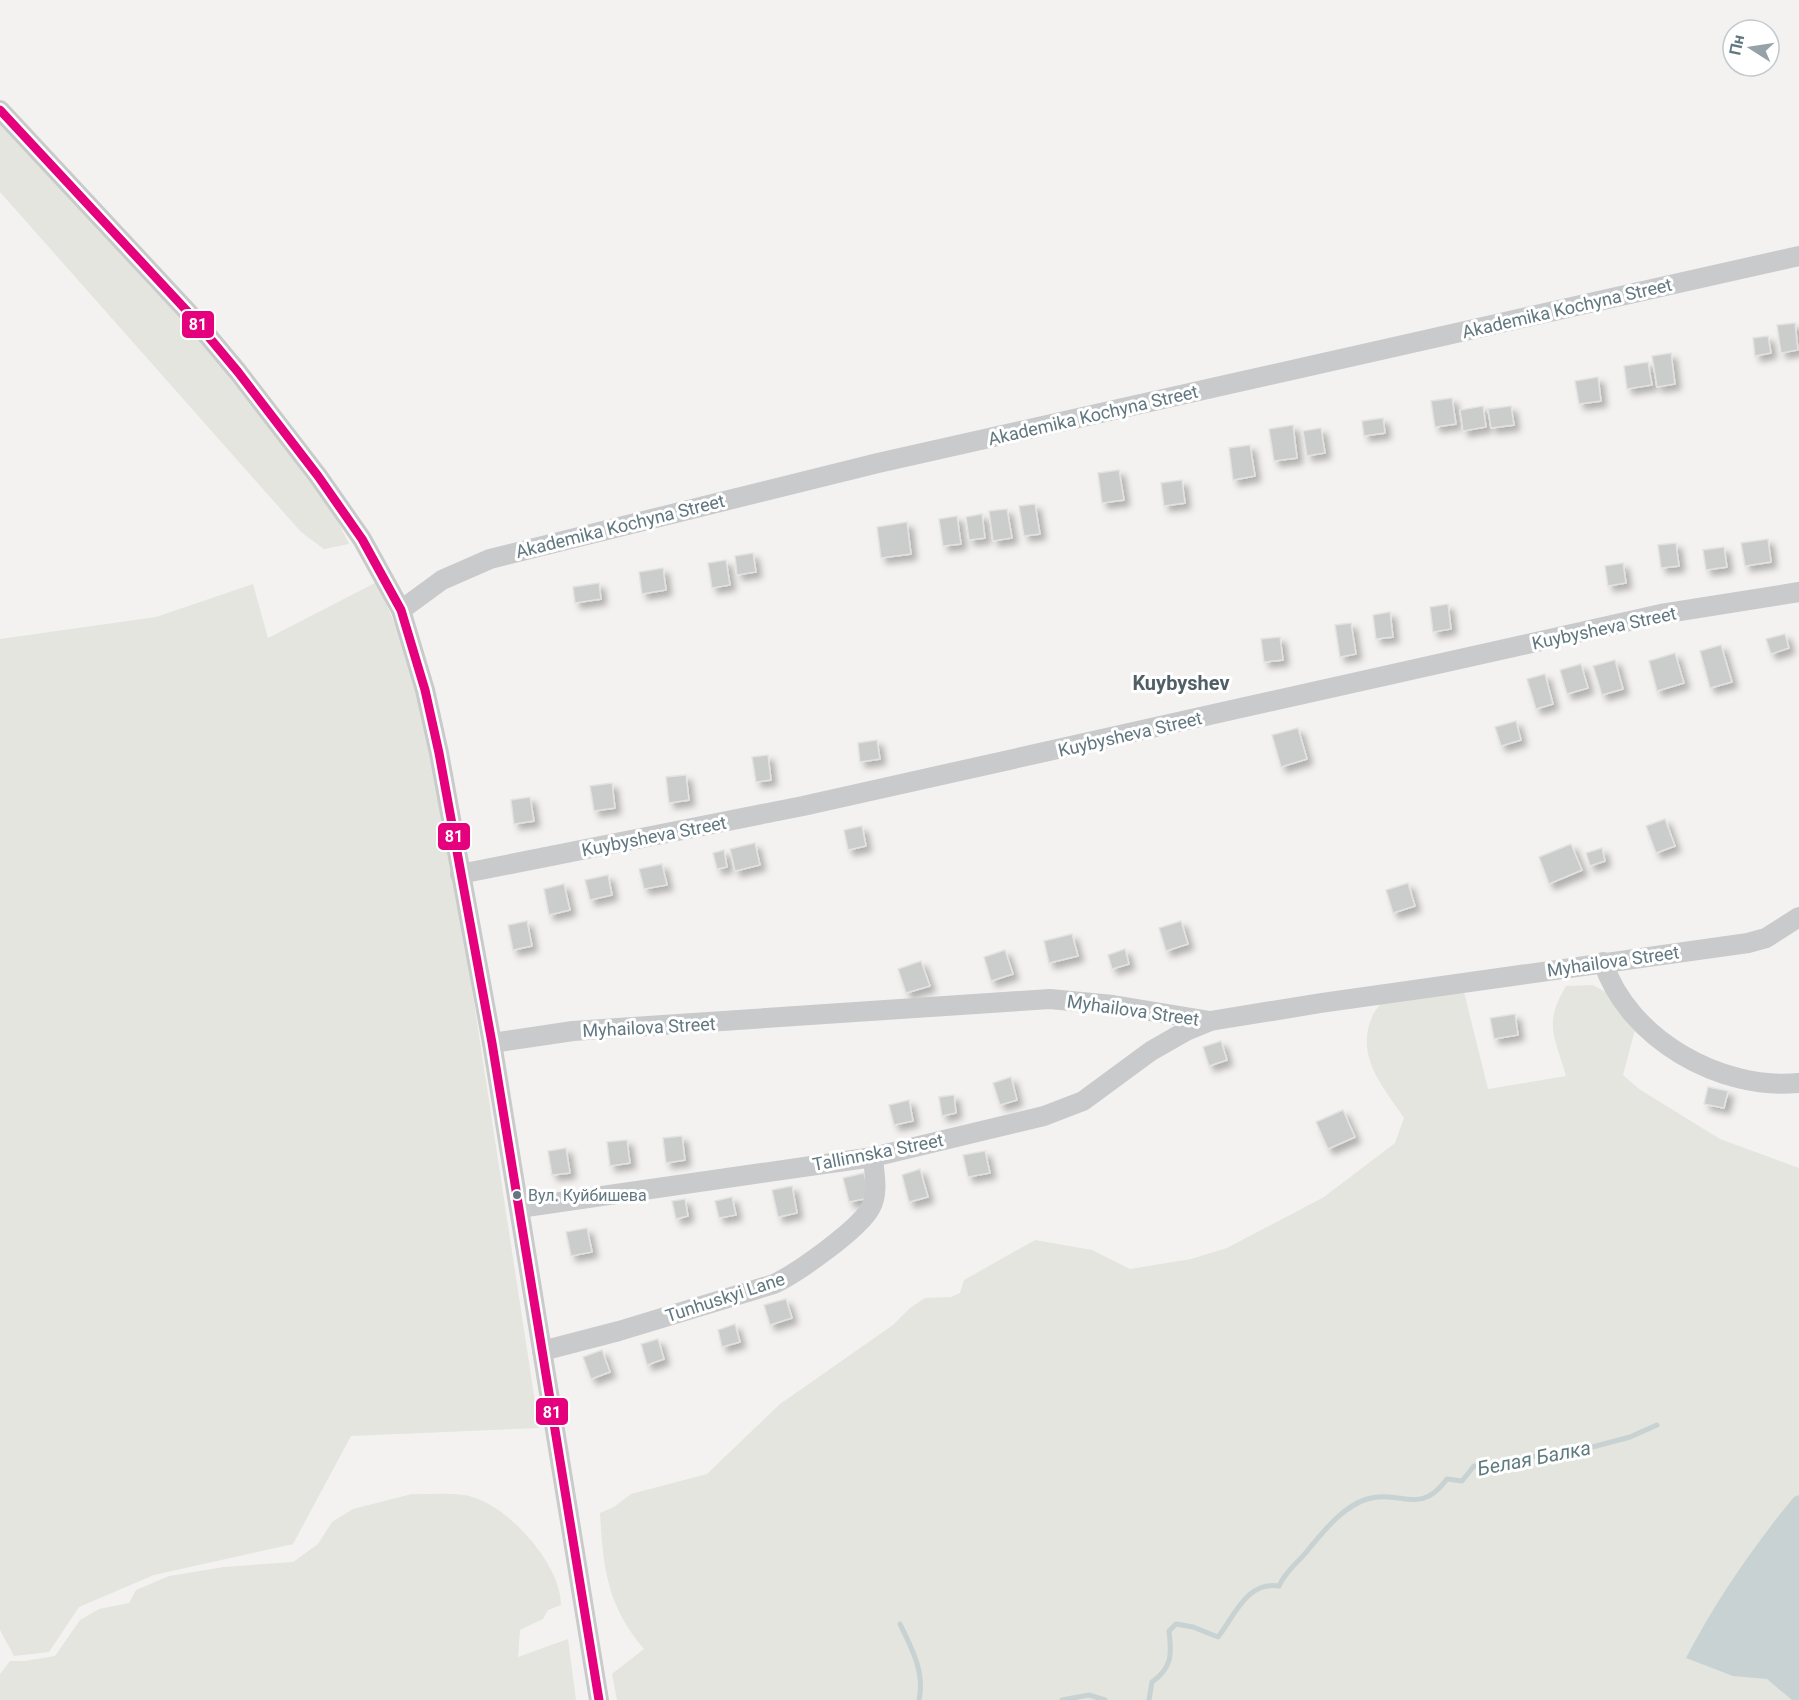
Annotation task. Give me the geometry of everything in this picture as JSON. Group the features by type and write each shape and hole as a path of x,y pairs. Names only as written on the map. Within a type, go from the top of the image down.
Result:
{"street":[{"path":"0,110 187,311 238,372 318,476 362,539 401,610 429,711 492,1043 599,1700"},
{"name":"Akademika Kochyna Street","path":"401,610 442,580 490,559 890,460 1799,256"},
{"name":"Kuybysheva Street","path":"460,874 814,804 1661,614 1799,592"},
{"name":"Myhailova Street","path":"492,1043 573,1031 1050,999 1113,1005 1210,1021 1766,938 1799,917"},
{"path":"1766,938 1799,937"},
{"path":"1603,963 1613,986 1644,1027 1676,1051 1737,1079 1758,1084 1799,1083"},
{"name":"Tallinnska Street","path":"519,1208 873,1157 1065,1109 1083,1101 1151,1051 1186,1030 1210,1021"},
{"name":"Tunhuskyi Lane","path":"542,1351 630,1328 774,1284 792,1276 856,1225 871,1208 876,1191 873,1157"}],"shaded area":[{"path":"0,123 187,317 331,508 349,544 324,549 301,532 0,192"},
{"path":"377,582 412,665 455,878 539,1428 351,1436 293,1544 154,1575 79,1607 49,1652 14,1656 0,1630 0,639 156,617 253,584 268,638"},
{"path":"1593,985 1614,997 1635,1030 1623,1075 1639,1089 1720,1139 1799,1168 1799,1700 617,1700 612,1674 644,1649 622,1617 609,1585 605,1568 600,1513 614,1507 631,1494 707,1474 780,1404 893,1325 910,1308 925,1298 951,1297 960,1293 964,1280 1035,1240 1092,1250 1130,1269 1191,1259 1227,1248 1324,1197 1395,1143 1404,1118 1380,1083 1369,1058 1368,1032 1373,1015 1382,1001 1464,992 1488,1089 1566,1076 1553,1031 1555,1011 1566,986"},
{"path":"412,1494 454,1494 478,1499 506,1516 533,1542 553,1574 559,1590 561,1605 548,1610 543,1619 520,1630 518,1657 568,1639 576,1700 0,1700 0,1674 10,1661 55,1656 80,1620 99,1609 129,1603 136,1590 169,1576 224,1567 293,1562 318,1544 332,1522 353,1509"},
{"path":"1799,1495 1799,1700 1792,1700 1767,1679 1733,1676 1686,1658 1736,1574 1794,1497"}],"building":[{"path":"1795,323 1798,350 1781,353 1777,325"},
{"path":"1768,336 1771,353 1755,356 1753,338"},
{"path":"1671,353 1675,384 1657,387 1652,356"},
{"path":"1648,362 1652,385 1627,389 1624,366"},
{"path":"1598,377 1601,401 1579,404 1575,381"},
{"path":"1452,398 1456,424 1435,427 1431,401"},
{"path":"1483,406 1486,427 1463,431 1460,410"},
{"path":"1511,406 1514,425 1491,428 1488,409"},
{"path":"1383,418 1385,433 1364,436 1362,421"},
{"path":"1293,425 1297,458 1274,461 1269,429"},
{"path":"1321,428 1325,453 1307,456 1303,431"},
{"path":"1250,445 1255,476 1233,480 1229,448"},
{"path":"1119,470 1124,500 1102,503 1098,473"},
{"path":"1182,480 1185,503 1164,506 1161,483"},
{"path":"1035,504 1040,534 1024,536 1019,506"},
{"path":"1007,509 1012,538 993,541 989,511"},
{"path":"982,514 985,538 969,540 966,517"},
{"path":"957,516 961,544 943,546 939,519"},
{"path":"907,522 911,554 881,558 877,527"},
{"path":"1768,539 1771,562 1745,566 1741,543"},
{"path":"1676,543 1679,566 1661,568 1658,545"},
{"path":"1724,547 1727,567 1706,570 1703,550"},
{"path":"753,553 756,572 737,575 735,556"},
{"path":"726,560 730,585 712,588 708,563"},
{"path":"1623,563 1626,583 1608,586 1605,566"},
{"path":"663,568 666,590 642,594 639,572"},
{"path":"599,583 601,599 575,603 573,587"},
{"path":"1448,604 1451,629 1433,632 1430,607"},
{"path":"1390,612 1393,637 1376,639 1373,615"},
{"path":"1351,623 1356,654 1340,657 1335,625"},
{"path":"1785,634 1789,648 1771,654 1766,639"},
{"path":"1280,637 1283,660 1264,662 1261,639"},
{"path":"1721,645 1732,682 1710,688 1700,651"},
{"path":"1675,653 1684,683 1657,691 1649,661"},
{"path":"1615,660 1623,689 1602,695 1593,666"},
{"path":"1581,664 1588,688 1567,694 1560,670"},
{"path":"1545,674 1553,704 1536,709 1527,679"},
{"path":"1516,721 1521,740 1501,746 1495,727"},
{"path":"1298,728 1307,759 1281,767 1272,735"},
{"path":"877,740 880,759 860,762 858,743"},
{"path":"768,755 771,780 756,782 752,757"},
{"path":"686,775 689,800 669,803 666,777"},
{"path":"612,783 615,808 594,811 590,786"},
{"path":"530,797 534,821 514,824 511,800"},
{"path":"1665,819 1675,846 1656,853 1646,826"},
{"path":"862,826 866,846 848,850 844,830"},
{"path":"755,843 760,865 735,871 730,849"},
{"path":"1571,844 1582,870 1549,884 1539,857"},
{"path":"1602,848 1605,861 1590,866 1586,853"},
{"path":"724,850 727,867 717,869 713,853"},
{"path":"662,864 667,885 644,889 639,869"},
{"path":"608,875 612,895 590,900 585,880"},
{"path":"1408,883 1415,906 1393,913 1386,890"},
{"path":"564,884 570,910 549,915 544,889"},
{"path":"527,921 532,946 513,950 508,925"},
{"path":"1181,921 1188,944 1166,951 1159,928"},
{"path":"1072,934 1078,956 1049,963 1044,941"},
{"path":"1125,949 1129,964 1112,969 1108,955"},
{"path":"1005,950 1013,974 991,981 984,957"},
{"path":"921,961 930,986 906,993 898,969"},
{"path":"1515,1014 1518,1035 1494,1039 1490,1018"},
{"path":"1221,1041 1227,1060 1209,1066 1203,1047"},
{"path":"1011,1077 1017,1100 1000,1105 993,1083"},
{"path":"1708,1087 1728,1091 1724,1108 1704,1104"},
{"path":"954,1095 956,1113 942,1116 939,1097"},
{"path":"909,1100 913,1121 894,1125 889,1105"},
{"path":"1343,1110 1355,1137 1328,1149 1316,1122"},
{"path":"682,1136 685,1160 666,1163 663,1138"},
{"path":"627,1140 630,1163 610,1166 607,1142"},
{"path":"566,1148 570,1173 552,1175 548,1151"},
{"path":"985,1151 990,1173 968,1177 963,1155"},
{"path":"920,1169 928,1197 909,1202 902,1175"},
{"path":"864,1173 870,1198 849,1202 843,1178"},
{"path":"792,1186 797,1213 778,1217 772,1190"},
{"path":"732,1197 736,1215 719,1218 715,1201"},
{"path":"685,1199 688,1216 676,1219 672,1201"},
{"path":"587,1228 592,1252 571,1256 566,1232"},
{"path":"786,1299 792,1318 770,1325 764,1305"},
{"path":"735,1324 740,1342 722,1347 718,1330"},
{"path":"658,1339 664,1359 647,1365 641,1344"},
{"path":"602,1350 610,1372 591,1379 583,1357"}],"waterway":[{"name":"Белая Балка","path":"1149,1700 1152,1682 1167,1666 1170,1654 1169,1631 1176,1624 1193,1627 1218,1637 1250,1594 1268,1586 1279,1586 1289,1571 1327,1528 1358,1503 1379,1497 1410,1500 1428,1497 1447,1479 1462,1481 1474,1466 1506,1467 1529,1456 1551,1458 1630,1437 1657,1425"},
{"path":"900,1624 919,1670 919,1700"},
{"name":"Белая Балка","path":"1062,1700 1089,1695 1105,1700"}],"transit line":[{"name":"81","path":"0,110 187,311 238,372 318,476 362,539 401,610 425,690 439,753 492,1043 599,1700"}],"place":[{"name":"Вул. Куйбишева","path":"517,1195"}],"district":[{"name":"Kuybyshev","path":"1181,683"}]}
